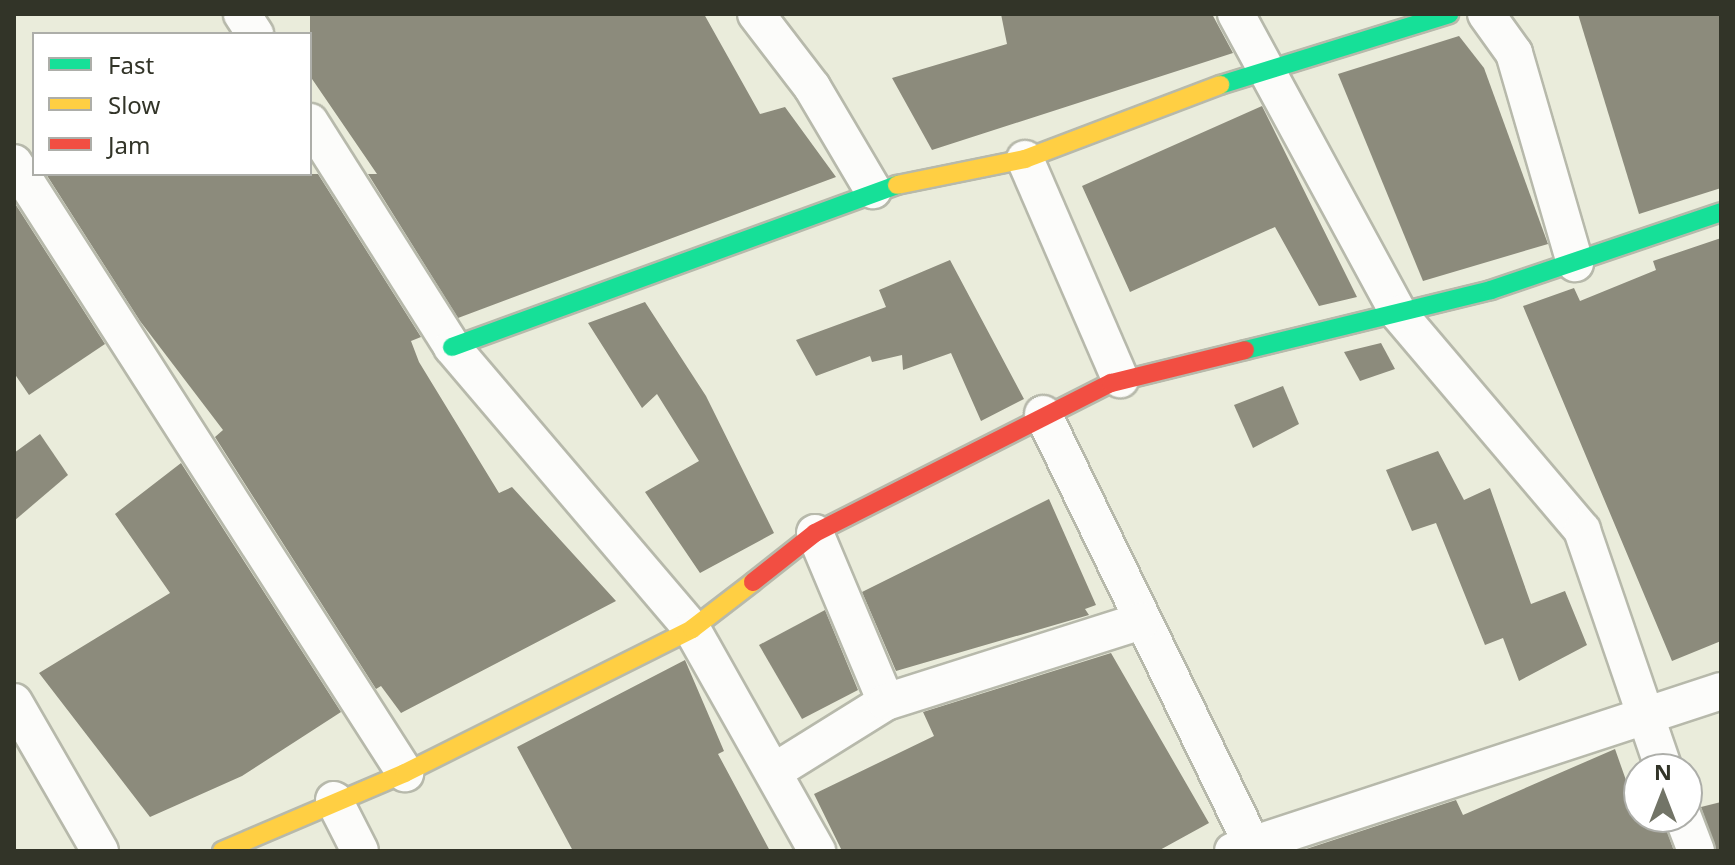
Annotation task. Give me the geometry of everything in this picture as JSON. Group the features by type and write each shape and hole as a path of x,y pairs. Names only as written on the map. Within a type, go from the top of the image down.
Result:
{"street":[{"path":"242,14 254,32"},
{"path":"756,14 812,87 873,190"},
{"path":"1236,14 1269,66 1399,314 1582,530 1658,753"},
{"path":"452,347 873,190 1025,159 1269,66 1449,14"},
{"path":"1486,14 1519,67 1575,263"},
{"path":"312,125 452,347 692,629 775,771 817,851"},
{"path":"1025,159 1120,379"},
{"path":"14,163 405,773"},
{"path":"222,851 334,800 405,773 692,629 815,533 1043,414 1120,379 1399,314 1575,263 1721,212"},
{"path":"1043,414 1246,848 1645,719 1721,691"},
{"path":"815,533 886,702"},
{"path":"775,771 886,702 1141,621"},
{"path":"14,702 100,851"},
{"path":"334,800 360,851"}],"building":[{"path":"310,14 704,14 760,114 785,107 836,177 458,318 368,174 377,174 312,79"},
{"path":"1001,14 1212,14 1233,53 932,150 892,78 1007,44"},
{"path":"1578,14 1721,14 1721,188 1639,214"},
{"path":"1459,36 1484,68 1548,244 1423,281 1338,74"},
{"path":"1262,106 1357,297 1319,306 1275,227 1130,292 1082,186"},
{"path":"318,174 421,337 411,341 419,362 499,493 512,487 616,601 401,713 381,686 376,689 215,437 223,430 140,321 47,176"},
{"path":"14,202 105,344 29,395 14,373"},
{"path":"1721,238 1721,641 1672,661 1523,306 1574,288 1580,301 1656,270 1653,261"},
{"path":"950,260 1024,399 981,421 951,353 903,370 902,355 872,362 870,356 816,376 796,340 886,307 879,290"},
{"path":"645,302 706,396 774,533 700,573 645,492 699,461 657,394 642,408 588,323"},
{"path":"1381,343 1395,369 1360,381 1344,352"},
{"path":"1283,386 1299,424 1253,448 1234,405"},
{"path":"40,434 68,475 14,521 14,453"},
{"path":"1438,451 1464,500 1490,488 1531,604 1565,591 1587,645 1519,681 1503,638 1485,645 1436,523 1412,531 1386,470"},
{"path":"181,463 341,712 242,776 150,817 39,673 170,593 115,514"},
{"path":"1049,499 1096,605 1085,609 1089,615 896,671 862,592"},
{"path":"825,610 858,690 802,719 759,645"},
{"path":"1111,653 1209,823 1158,851 842,851 814,794 934,736 923,712"},
{"path":"685,660 724,751 718,754 770,851 573,851 517,747"},
{"path":"1615,749 1623,772 1623,833 1668,833 1674,851 1300,851 1456,800 1463,815"},
{"path":"1721,802 1721,851 1716,851 1703,806"}],"traffic: fast":[{"path":"1220,85 1449,14"},
{"path":"452,347 897,185"},
{"path":"1245,350 1491,290 1721,212"}],"traffic: slow":[{"path":"897,185 1025,159 1220,85"},
{"path":"222,851 405,773 692,629 753,582"}],"traffic: jam":[{"path":"753,582 815,533 1111,383 1245,350"}]}
